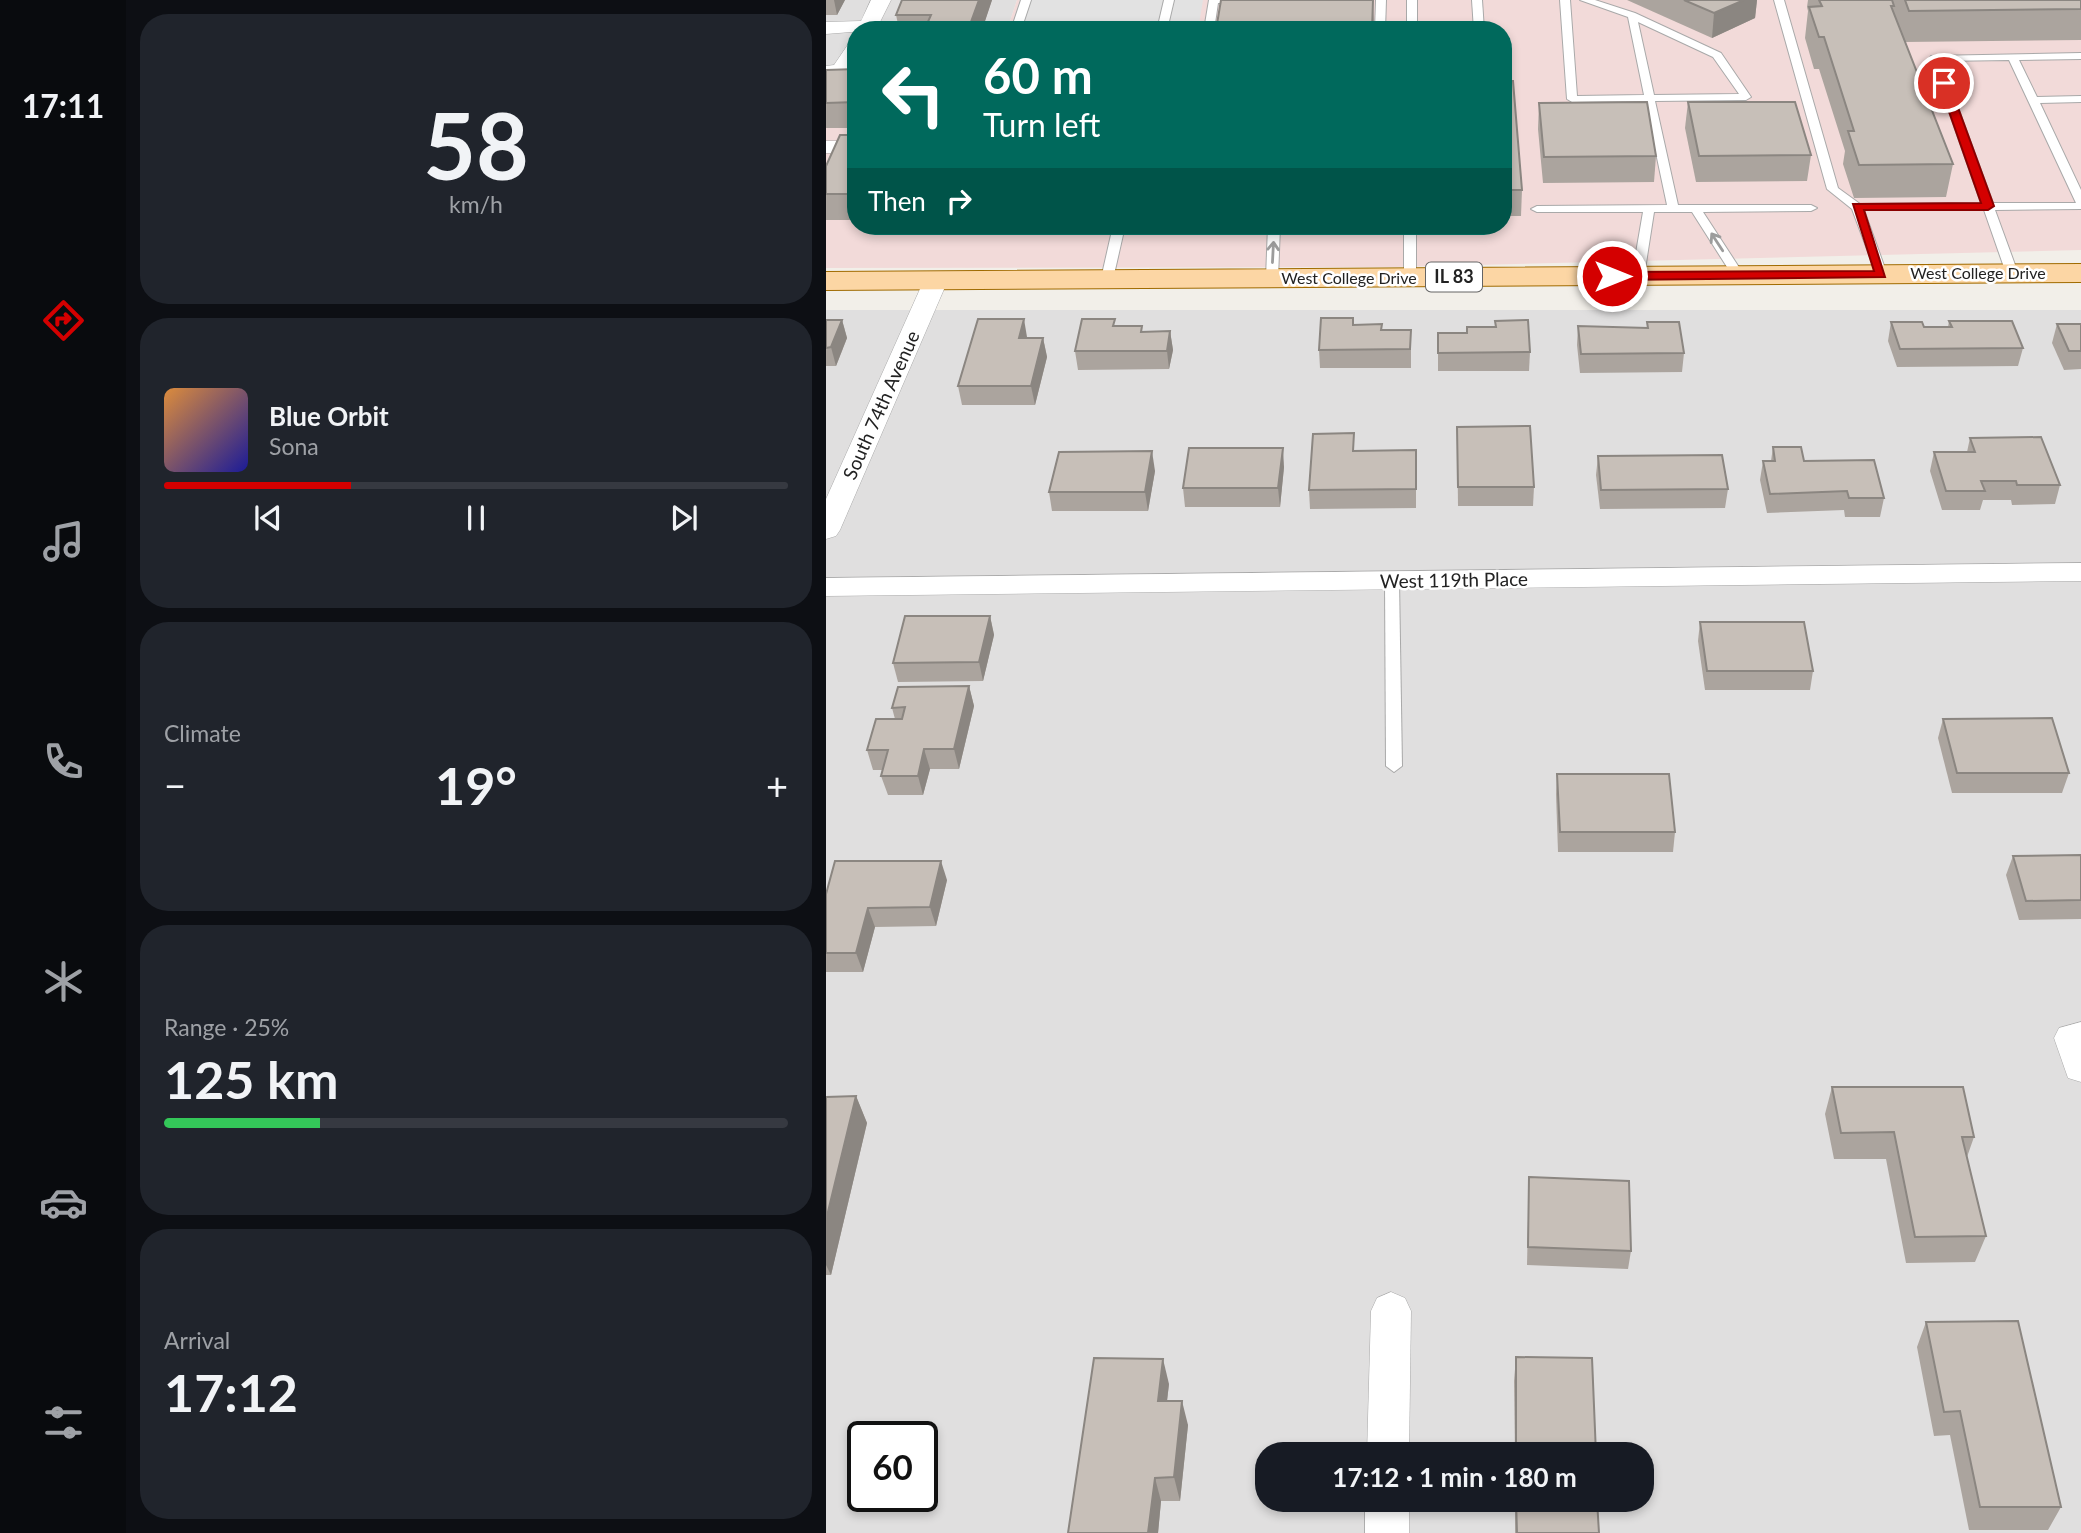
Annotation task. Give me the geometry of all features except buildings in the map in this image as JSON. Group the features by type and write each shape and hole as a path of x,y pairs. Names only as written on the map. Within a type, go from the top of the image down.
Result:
{"main road":[{"name":"West College Drive","path":"826,281 2081,273"}],"street":[{"path":"871,21 881,0"},
{"path":"826,28 847,29"},
{"path":"826,72 840,71 847,60"},
{"path":"826,147 847,147"},
{"name":"South 74th Avenue","path":"826,530 936,280"},
{"name":"West 119th Place","path":"826,587 2081,572"},
{"path":"1388,1442 1391,1311"},
{"path":"1387,1512 1387,1533"}],"lane":[{"path":"1019,21 1026,0"},
{"path":"1164,21 1169,0"},
{"path":"1210,21 1214,0 1249,0"},
{"path":"1380,21 1381,0"},
{"path":"1412,0 1412,21"},
{"path":"1477,0 1478,21"},
{"path":"1564,0 1572,99 1746,97 1717,55 1632,15 1585,0"},
{"path":"1779,0 1833,188 1857,207 1881,274"},
{"path":"1632,15 1673,209"},
{"path":"2012,273 1935,58 2081,56"},
{"path":"1857,207 2081,204 2013,57"},
{"path":"2033,100 2081,99"},
{"path":"1537,209 1811,208"},
{"path":"1638,276 1649,209"},
{"path":"1696,209 1738,275"},
{"path":"1107,279 1117,235"},
{"path":"1272,278 1274,235"},
{"path":"1410,235 1410,277"},
{"path":"1392,580 1394,766"}],"shaded area":[{"path":"826,0 1017,0 1010,21 847,21 847,93 826,94"},
{"path":"1017,0 2081,0 2081,250 1396,267 826,268 826,94 847,93 847,235 1512,235 1512,21 1010,21"},
{"path":"1020,0 1203,0 1200,21 1013,21"},
{"path":"826,310 2081,310 2081,1533 826,1533"}],"route":[{"path":"1612,276 1881,274 1857,207 1988,206 1944,83"}]}
